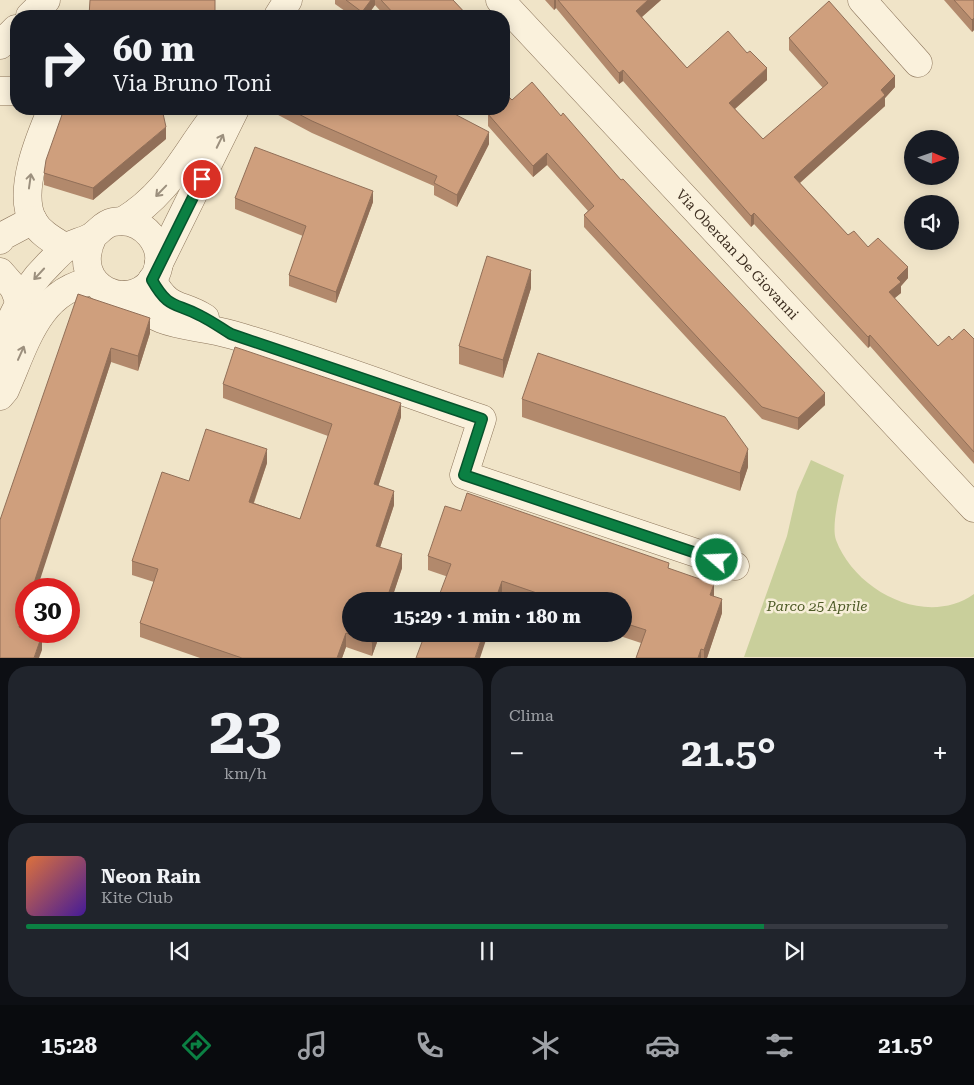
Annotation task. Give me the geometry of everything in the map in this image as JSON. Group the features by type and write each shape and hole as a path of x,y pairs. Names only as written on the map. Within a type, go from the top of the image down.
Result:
{"street":[{"path":"36,10 46,0"},
{"name":"Via Oberdan De Giovanni","path":"500,0 509,10"},
{"path":"862,0 918,63"},
{"name":"Via Oberdan De Giovanni","path":"510,11 974,508"},
{"path":"0,45 10,35"},
{"path":"50,115 35,150 27,203 33,220 44,235 66,248"},
{"path":"124,221 143,209 170,181 214,115"},
{"path":"215,115 155,272 137,292 125,295 112,294 102,289 93,281 86,259 87,247 93,236 101,228 112,222 124,221 135,223 146,229 154,238 159,250 155,272 160,295 175,307 199,315 231,334"},
{"path":"0,240 1,237 33,220"},
{"path":"0,359 5,335 19,301 35,277 66,248 93,236"},
{"path":"0,272 14,288 19,301"},
{"path":"0,396 5,390 36,320 52,300 63,290 79,283 93,281"},
{"path":"125,295 141,310 160,320 231,334 482,419 464,475 736,566"}],"green space":[{"name":"Parco 25 Aprile","path":"811,460 844,475 835,517 835,534 845,558 859,575 875,588 894,599 914,605 935,607 955,604 974,594 974,657 744,657 787,536 797,492"}],"building":[{"path":"90,0 215,0 215,10 89,10"},
{"path":"346,0 371,0 364,10 359,10"},
{"path":"381,0 453,0 462,10 390,10"},
{"path":"558,0 648,0 636,11 687,68 728,31 747,53 750,51 767,68 729,103 763,139 828,83 789,38 829,1 895,76 881,90 885,95 794,177 848,235 854,231 868,247 878,238 908,267 897,278 901,282 889,292 938,346 949,336 952,340 964,329 974,339 974,452 870,335 868,337 754,213 751,216 623,70 619,73"},
{"path":"954,0 974,0 974,18 972,20"},
{"path":"532,82 561,116 563,113 621,180 623,179 825,393 798,418 762,407 584,215 594,206 547,153 533,166 489,115 510,115 510,98 512,100"},
{"path":"62,115 163,115 166,127 93,188 44,173 46,160"},
{"path":"300,115 456,115 489,132 457,195 434,183 437,176"},
{"path":"255,147 373,191 336,292 289,275 306,226 235,198"},
{"path":"487,256 531,270 503,360 459,346"},
{"path":"78,294 150,318 138,356 111,348 36,578 15,578 15,643 39,643 34,658 0,658 0,520"},
{"path":"235,347 401,403 374,484 394,491 376,546 402,554 389,592 342,592 343,642 337,658 242,658 140,623 158,569 132,561 162,472 189,481 206,429 267,449 249,502 300,519 332,424 223,384"},
{"path":"538,353 725,417 748,449 740,473 522,399"},
{"path":"467,493 669,563 668,568 714,584 710,595 722,599 704,650 701,649 698,658 636,658 646,630 632,626 632,592 534,592 502,581 498,592 440,592 451,564 428,556 445,506 461,511"},
{"path":"422,642 480,642 475,658 416,658"}],"route":[{"path":"202,179 152,280 160,295 175,307 199,315 231,334 482,419 464,475 717,560"}]}
